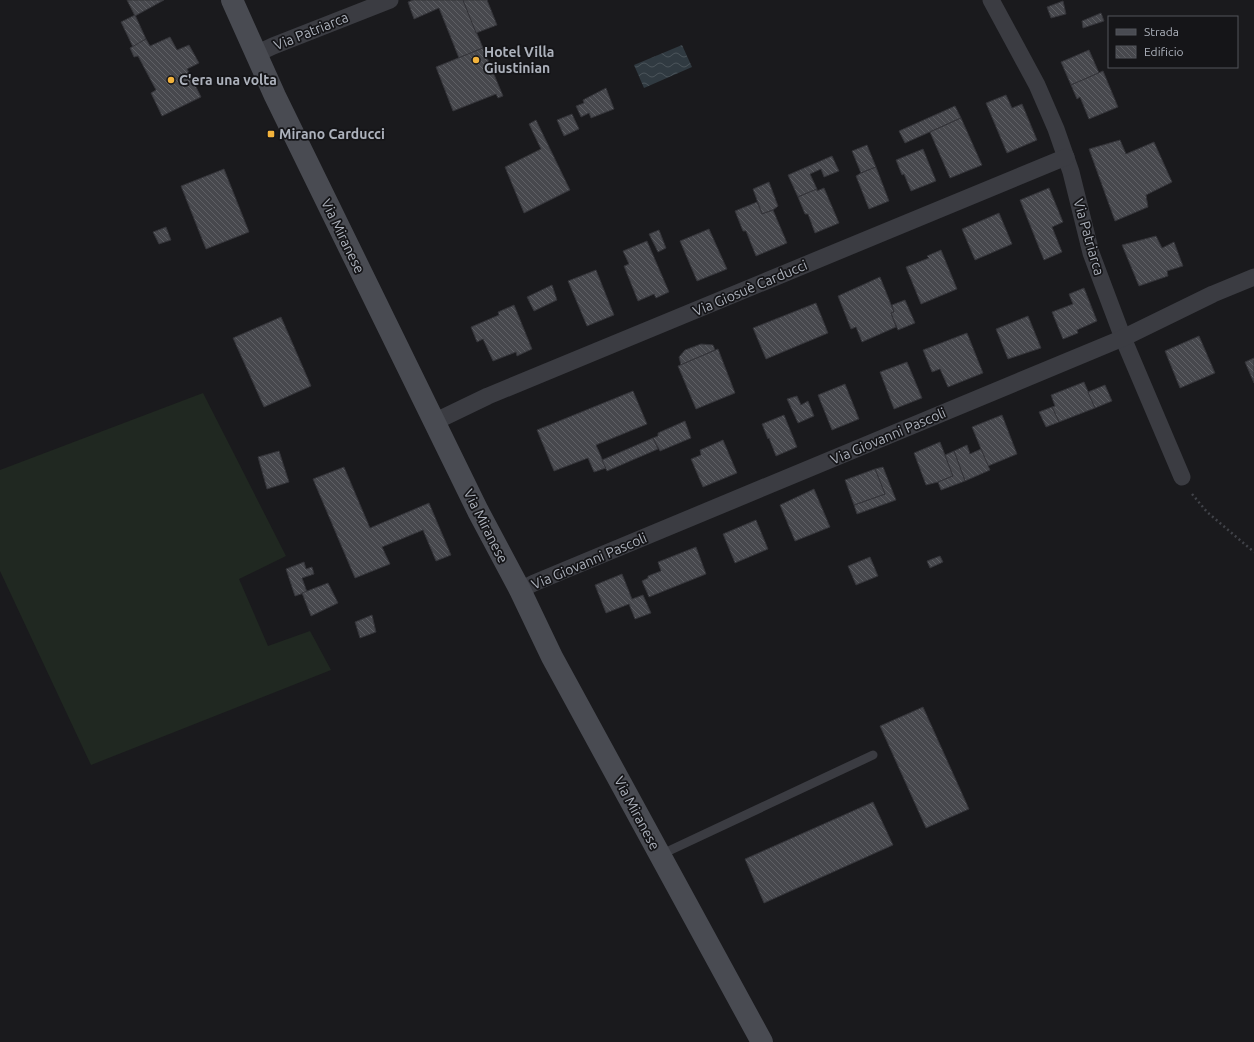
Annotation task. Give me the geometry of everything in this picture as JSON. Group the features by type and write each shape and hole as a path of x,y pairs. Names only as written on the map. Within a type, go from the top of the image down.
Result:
{"main road":[{"name":"Via Miranese","path":"232,0 275,96 434,422 478,511 520,590 552,657 762,1042"}],"street":[{"name":"Via Patriarca","path":"256,54 390,0"},
{"name":"Via Patriarca","path":"991,0 1037,85 1056,129 1071,172 1091,253 1123,338 1182,477"},
{"name":"Via Giosuè Carducci","path":"434,422 488,396 1066,156"},
{"name":"Via Giovanni Pascoli","path":"520,590 1123,338 1213,294 1254,277"}],"lane":[{"path":"660,855 873,755"}],"path":[{"path":"1182,477 1194,497 1207,512 1254,552"}],"shaded area":[{"path":"203,393 286,556 239,579 268,646 310,631 331,670 91,765 0,571 0,470"}],"water":[{"path":"682,45 692,67 644,88 634,65"}],"building":[{"path":"127,0 164,0 135,16"},
{"path":"413,0 463,0 483,48 459,58 439,8 414,19 408,2"},
{"path":"463,0 487,0 497,25 476,33"},
{"path":"1063,1 1066,14 1051,18 1047,7"},
{"path":"1101,13 1104,21 1083,28 1082,21"},
{"path":"135,15 146,39 133,47 121,22"},
{"name":"C'era una volta","path":"170,37 177,50 189,45 199,63 187,69 201,97 162,116 151,93 156,90 138,56 134,57 130,48 146,39 150,46"},
{"path":"483,48 503,96 498,98 496,94 453,111 436,67"},
{"path":"1089,50 1099,73 1071,85 1061,62"},
{"path":"1103,71 1118,107 1089,119 1080,97 1077,99 1071,85"},
{"path":"606,88 614,109 591,118 589,113 581,117 576,106 584,103 583,100"},
{"path":"1006,95 1012,108 1022,104 1037,140 1007,153 986,103"},
{"path":"955,106 961,118 905,143 899,131"},
{"path":"572,114 579,129 564,136 557,120"},
{"path":"961,118 982,165 950,178 930,132"},
{"path":"536,120 570,190 524,213 505,167 541,149 529,124"},
{"path":"1120,140 1126,154 1154,142 1172,182 1146,195 1148,207 1115,221 1089,149"},
{"path":"867,145 876,167 861,173 852,151"},
{"path":"923,149 936,181 911,191 896,160"},
{"path":"832,156 839,171 824,177 821,169 810,174 817,189 798,197 788,175"},
{"path":"876,167 889,201 869,209 856,176"},
{"path":"224,169 249,232 206,249 181,186"},
{"path":"769,182 778,206 773,210 762,214 753,189"},
{"path":"824,188 839,223 815,233 808,214 805,214 798,197 817,189 817,191"},
{"path":"1049,188 1063,222 1052,227 1062,252 1044,260 1020,200"},
{"path":"757,202 762,214 773,210 787,243 756,256 746,231 743,231 735,211"},
{"path":"999,213 1012,244 975,260 962,229"},
{"path":"166,227 171,240 159,244 153,232"},
{"path":"709,229 727,269 697,281 680,241"},
{"path":"659,230 666,248 658,252 649,234"},
{"path":"1156,236 1162,248 1174,242 1183,266 1167,271 1168,276 1139,286 1122,245"},
{"path":"647,241 669,292 656,298 654,294 638,301 624,266 629,264 623,251"},
{"path":"941,250 957,289 921,304 906,267 929,258 927,256"},
{"path":"596,270 614,315 587,326 568,281"},
{"path":"880,277 894,312 891,313 896,327 862,342 856,327 851,329 838,296"},
{"path":"552,285 557,300 534,311 527,297"},
{"path":"1084,288 1097,321 1077,330 1078,333 1063,339 1052,312 1073,304 1069,294"},
{"path":"905,300 915,323 898,330 891,313 894,312 892,305"},
{"path":"816,303 828,333 766,359 753,328"},
{"path":"514,305 532,349 517,356 516,352 493,361 483,339 477,342 471,327 499,315 498,312"},
{"path":"1028,316 1041,348 1008,359 996,329"},
{"path":"281,317 311,386 264,407 233,338"},
{"path":"967,333 983,373 948,387 940,369 932,372 923,350"},
{"path":"1199,336 1215,373 1180,388 1165,351"},
{"path":"701,344 713,345 715,350 681,365 679,357 685,350"},
{"path":"718,349 735,393 696,409 678,366"},
{"path":"1254,358 1254,383 1245,362"},
{"path":"907,362 922,398 894,409 880,372"},
{"path":"1084,382 1095,408 1059,422 1052,407 1055,406 1051,395"},
{"path":"845,384 859,419 832,430 818,395"},
{"path":"1105,385 1112,401 1095,408 1088,392"},
{"path":"633,391 647,424 596,445 606,468 594,472 588,458 554,471 537,430"},
{"path":"797,396 801,405 808,401 814,416 798,423 787,399"},
{"path":"1052,407 1059,422 1046,427 1039,412"},
{"path":"784,415 797,447 776,456 762,424"},
{"path":"1002,415 1017,454 988,466 972,427"},
{"path":"685,421 691,438 660,451 653,438 658,436 658,433"},
{"path":"653,438 658,449 607,471 602,460"},
{"path":"723,440 737,473 703,487 691,459 701,455 700,450"},
{"path":"940,442 953,476 926,485 914,453"},
{"path":"967,445 970,454 981,449 990,470 965,481 954,451"},
{"path":"279,451 289,482 267,489 258,457"},
{"path":"954,451 965,481 941,490 938,482 953,476 945,455"},
{"path":"344,467 370,528 429,503 451,555 436,561 423,530 382,547 390,564 355,578 313,479"},
{"path":"883,467 896,500 857,514 854,505 885,494 875,469"},
{"path":"875,469 885,494 854,505 845,480"},
{"path":"814,489 830,527 795,541 780,505"},
{"path":"756,520 768,549 735,563 723,534"},
{"path":"696,547 706,574 649,597 642,581 648,578 648,576 661,571 658,562"},
{"path":"940,556 943,562 930,568 927,561"},
{"path":"870,557 878,576 856,585 848,566"},
{"path":"304,562 306,569 312,567 314,574 302,578 307,592 295,596 286,569"},
{"path":"622,574 632,599 643,595 651,613 635,619 629,604 606,613 595,585"},
{"path":"328,583 338,603 311,616 302,593"},
{"path":"372,615 376,632 360,638 355,622"},
{"path":"923,707 969,809 926,828 880,726"},
{"path":"873,802 893,845 764,903 745,859"}],"place":[{"name":"Hotel Villa Giustinian","path":"476,60"},
{"name":"C'era una volta","path":"171,80"},
{"name":"Mirano Carducci","path":"271,134"}]}
